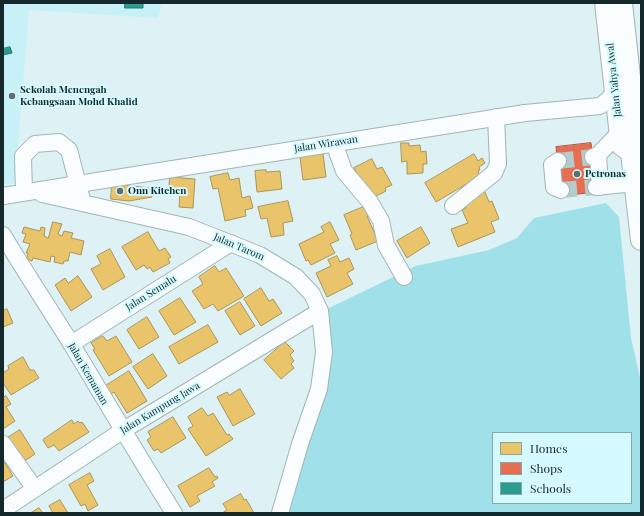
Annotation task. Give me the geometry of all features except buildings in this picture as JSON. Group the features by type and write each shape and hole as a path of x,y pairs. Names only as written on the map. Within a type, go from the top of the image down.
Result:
{"main road":[{"name":"Jalan Yahya Awal","path":"605,3 629,95 619,128 621,145 631,153"},
{"name":"Jalan Yahya Awal","path":"622,3 629,95 636,142 631,153 641,240"}],"street":[{"path":"629,95 609,99 600,106 609,112 619,128 595,156 598,187 634,183"},
{"name":"Jalan Wirawan","path":"28,193 496,117 600,106"},
{"path":"453,206 494,173 498,164 496,117"},
{"path":"28,193 23,156 35,144 59,142 69,150 82,198 87,205"},
{"path":"334,143 344,171 370,202 380,221 386,244 404,277"},
{"path":"558,162 552,165 554,187 561,190"},
{"name":"Jalan Tarom","path":"3,196 28,193 189,227 260,255 296,277 312,294 320,311 324,352 319,389 300,444 280,513"},
{"name":"Jalan Kemaman","path":"3,234 24,271 71,344 122,431 174,513"},
{"name":"Jalan Semalu","path":"71,344 231,243"},
{"name":"Jalan Kampung Jawa","path":"3,510 122,431 320,311"},
{"path":"3,444 35,489"}],"shaded area":[{"name":"Sekolah Menengah Kebangsaan Mohd Khalid","path":"3,3 162,3 158,18 29,10 15,183 3,185"},
{"path":"606,203 619,217 631,338 641,382 641,513 287,513 327,309 416,266 489,250 517,238 534,218"}],"tunnel":[{"path":"558,161 593,157"},
{"path":"561,190 596,187"}],"place":[{"name":"Sekolah Menengah Kebangsaan Mohd Khalid","path":"12,96"},
{"name":"Petronas","path":"577,174"},
{"name":"Onn Kitchen","path":"120,191"}]}
